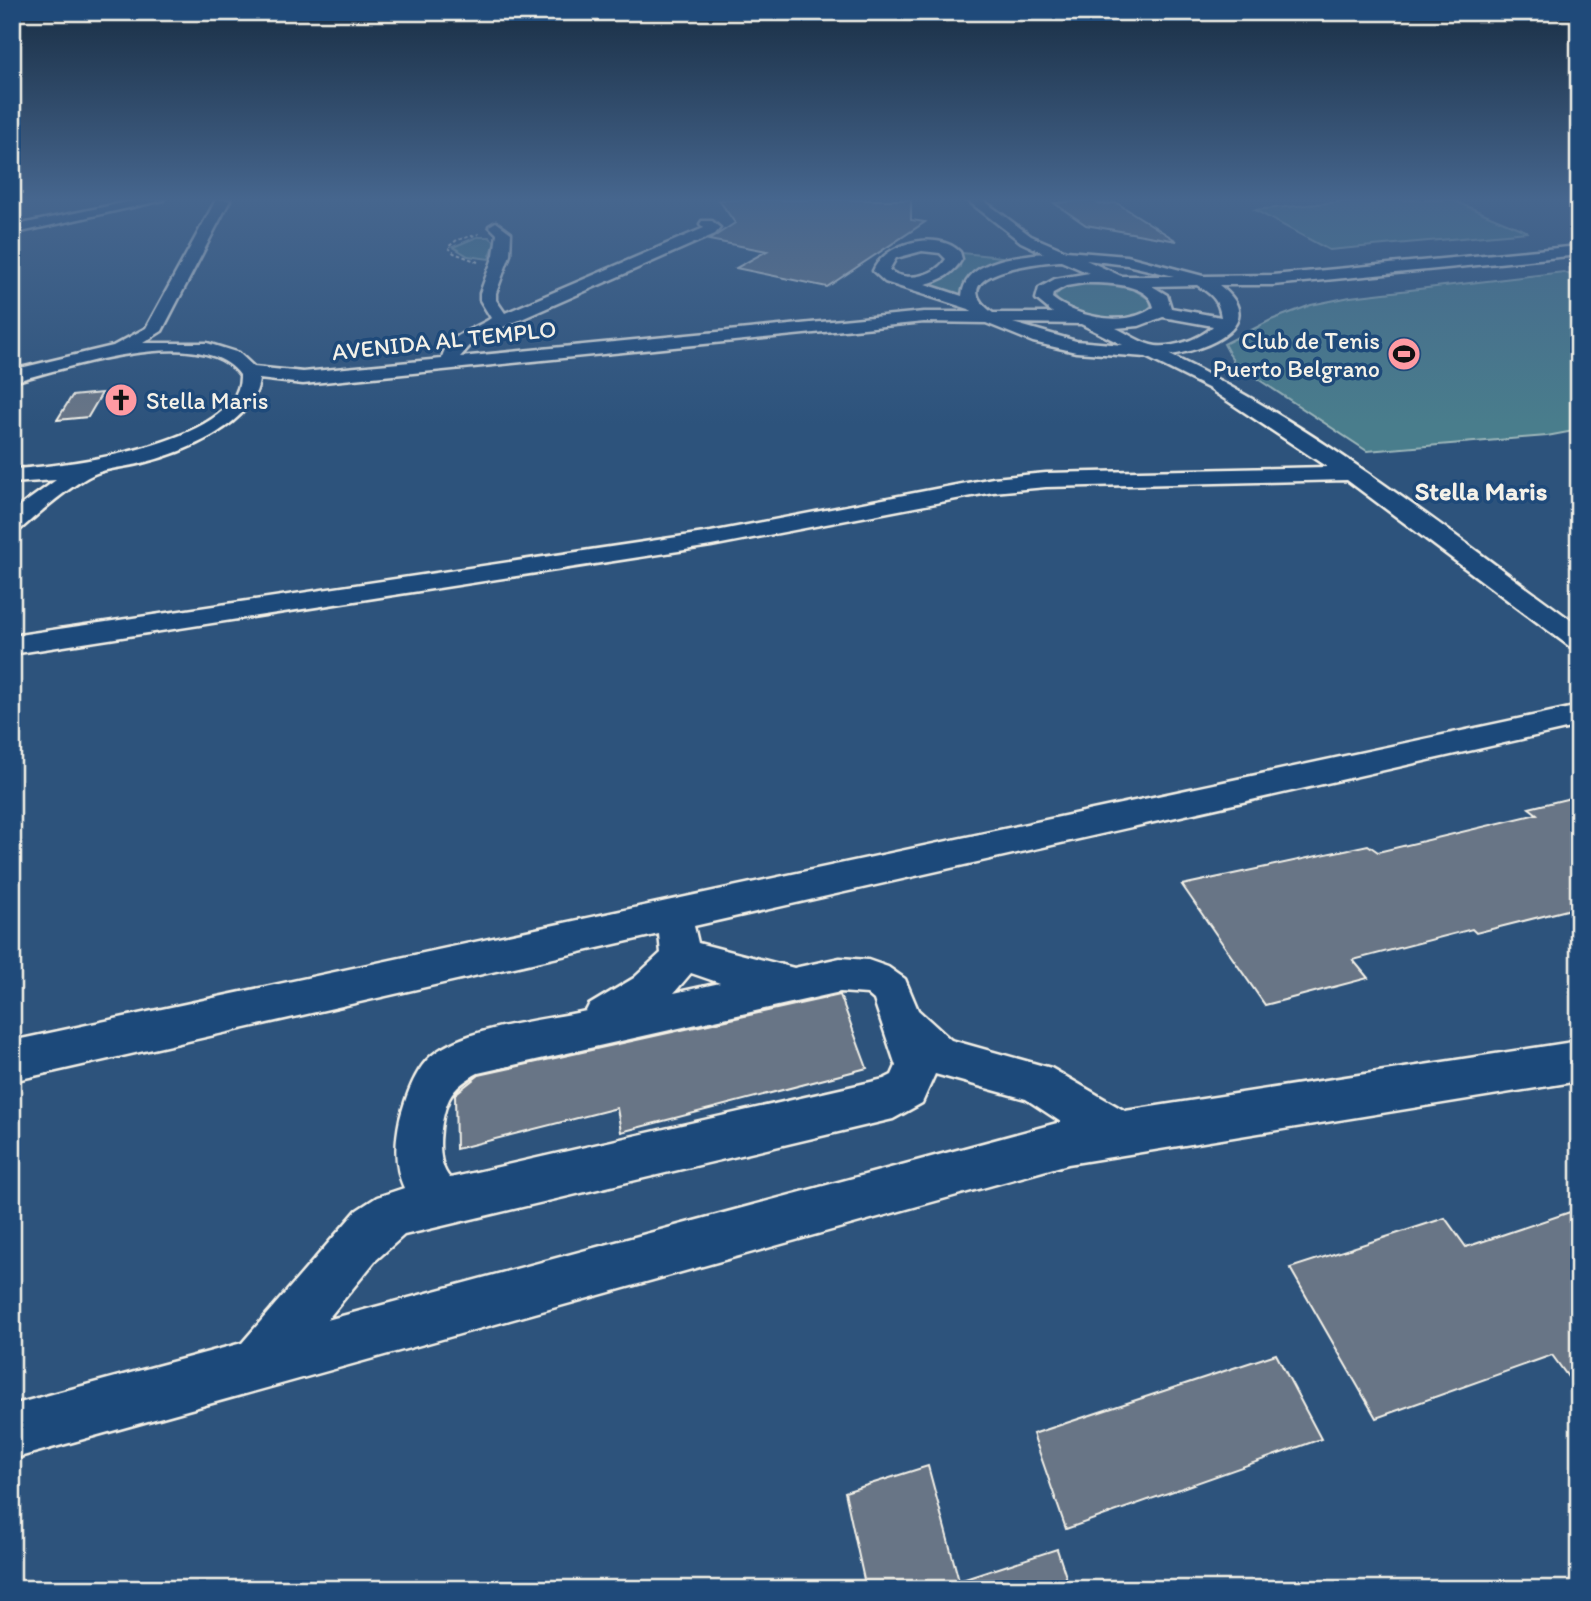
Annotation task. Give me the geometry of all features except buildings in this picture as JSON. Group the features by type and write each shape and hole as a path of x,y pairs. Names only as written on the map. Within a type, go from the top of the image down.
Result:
{"street":[{"path":"113,350 153,331 183,275"},
{"path":"494,275 488,300 500,318 496,324"},
{"path":"390,369 461,342 609,275"},
{"path":"886,275 891,279 975,305 989,318 1025,335 1063,345 1103,350 1147,351 1186,345 1215,335 1228,324 1231,311 1221,294 1200,281 1180,275"},
{"path":"891,279 922,280 934,275"},
{"path":"975,305 970,292 980,275 1007,281"},
{"path":"1034,275 1034,289"},
{"path":"1104,275 1157,295 1163,302 1161,311 1215,384"},
{"path":"1119,281 1125,275"},
{"path":"1034,289 1076,279 1273,280 1327,275"},
{"path":"924,317 1135,321 1161,311 1273,280"},
{"path":"1034,289 1049,305 1084,319 1215,384 1352,473 1579,640"},
{"path":"924,317 999,300"},
{"path":"1161,311 1228,324"},
{"name":"AVENIDA AL TEMPLO","path":"303,378 924,317"},
{"path":"1063,345 1084,319"},
{"path":"153,331 178,347"},
{"path":"461,342 464,348 472,352 500,359"},
{"path":"450,364 452,352 461,342"},
{"path":"13,369 113,350 178,347 223,355 238,362 247,372 249,387 239,404"},
{"path":"247,372 303,378"},
{"path":"12,524 30,483 122,462 182,441 216,423 239,404 303,378"},
{"path":"12,645 710,539 993,485 1046,480 1352,473"},
{"path":"12,1061 1579,716"},
{"path":"570,1034 613,1012 652,987 677,961 681,953 672,916"},
{"path":"681,953 775,980 804,982"},
{"path":"258,1364 374,1227 394,1214 893,1098 907,1088 917,1066 904,1023 885,984 850,975 804,982 471,1055 453,1064 439,1077 425,1105 418,1158 425,1185 442,1202"},
{"path":"904,1023 939,1056 1036,1082 1120,1133"},
{"path":"12,1432 1068,1142 1579,1061"}],"shaded area":[{"path":"972,275 963,287 961,295 923,285 946,276"},
{"name":"Club de Tenis Puerto Belgrano","path":"1541,275 1570,275 1579,279 1579,430 1547,436 1367,451 1235,364 1224,344 1271,320 1311,305 1350,297"},
{"path":"1088,282 1133,289 1150,300 1151,306 1131,316 1102,317 1087,315 1062,305 1055,297 1063,287"}],"place":[{"name":"Club de Tenis Puerto Belgrano","path":"1404,354"},
{"name":"Stella Maris","path":"121,400"}],"district":[{"name":"Stella Maris","path":"1481,491"}]}
